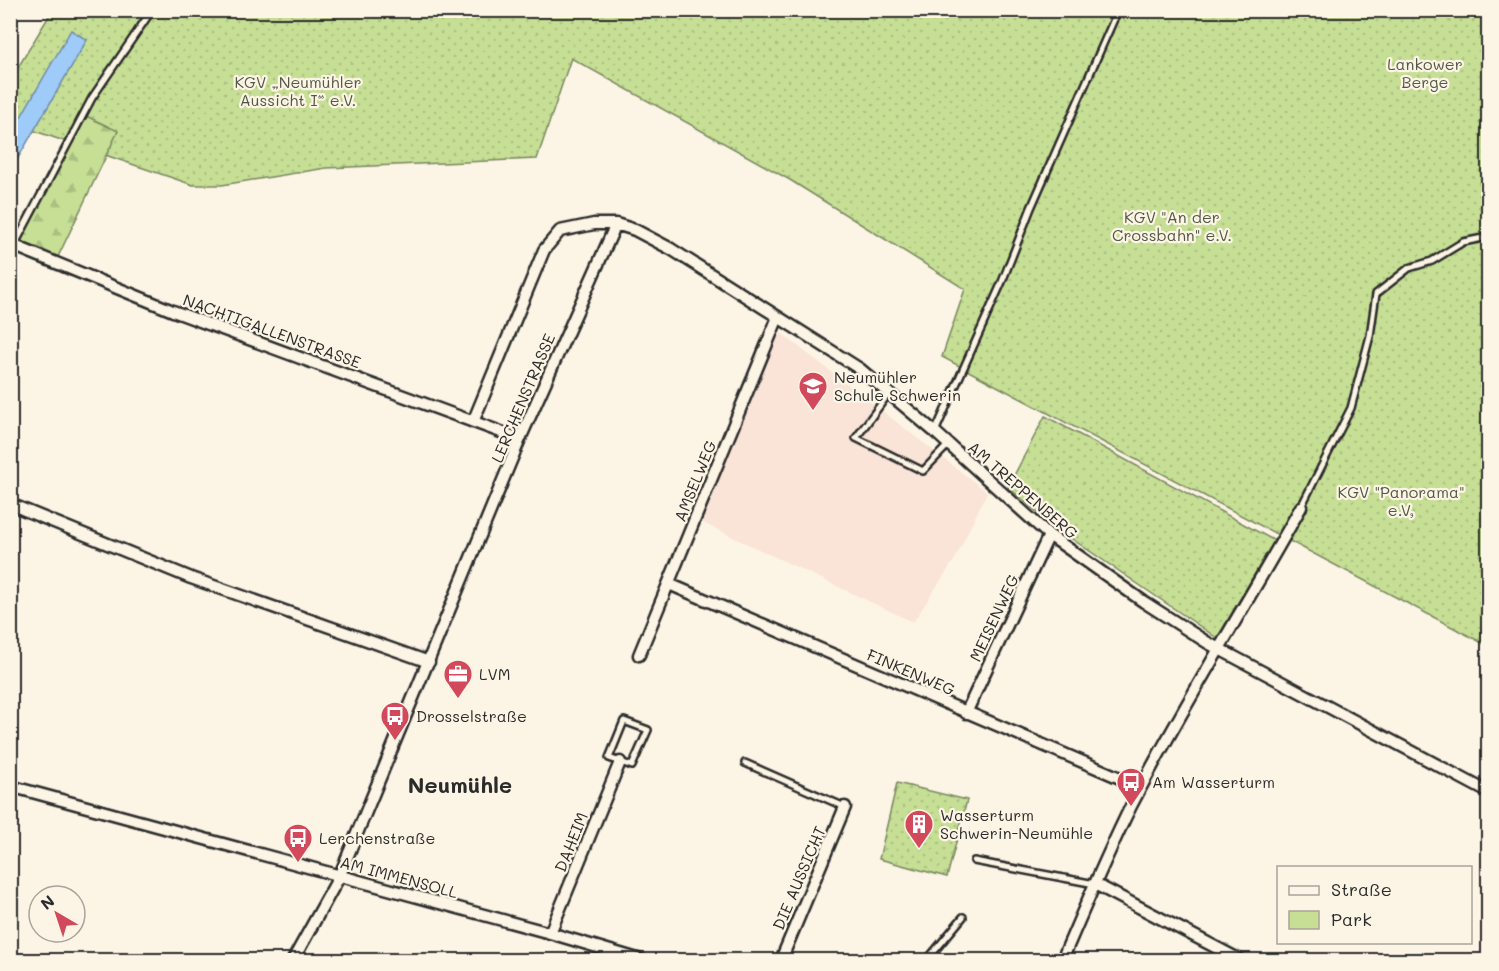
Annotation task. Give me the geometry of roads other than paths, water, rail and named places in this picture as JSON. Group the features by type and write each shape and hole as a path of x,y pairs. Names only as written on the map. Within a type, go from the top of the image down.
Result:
{"street":[{"path":"472,422 544,250 560,231 594,224 616,224"},
{"name":"AM TREPPENBERG","path":"616,224 635,230 671,249 860,369 1049,535 1144,602 1218,648 1488,792"},
{"name":"LERCHENSTRASSE","path":"293,960 339,876 520,439 616,224"},
{"name":"NACHTIGALLENSTRASSE","path":"12,248 174,311 520,439"},
{"name":"AMSELWEG","path":"639,655 778,317"},
{"path":"10,504 191,578 429,662"},
{"path":"1062,960 1141,787 1218,648 1301,507"},
{"name":"MEISENWEG","path":"966,713 1049,535"},
{"name":"FINKENWEG","path":"669,584 1141,787"},
{"name":"DAHEIM","path":"550,933 620,762"},
{"name":"AM IMMENSOLL","path":"10,786 550,933 614,956 641,960"},
{"name":"DIE AUSSICHT","path":"781,960 845,807"},
{"path":"1095,884 1239,960"}],"lane":[{"path":"12,248 92,98 152,10"},
{"path":"934,432 998,292 1031,208 1118,10"},
{"path":"1301,507 1351,408 1370,336 1376,294 1409,268 1432,261 1463,242 1488,237"},
{"path":"889,393 856,438 923,471 948,445"},
{"path":"624,721 648,730 632,766 620,762 609,758 624,721"},
{"path":"745,763 845,807"},
{"path":"974,861 1095,884"},
{"path":"927,960 963,917"}],"water":[{"path":"71,30 87,40 11,170 11,134"}],"place":[{"name":"Neumühler Schule Schwerin","path":"813,412"},
{"name":"LVM","path":"458,700"},
{"name":"Drosselstraße","path":"395,742"},
{"name":"Am Wasserturm","path":"1131,808"},
{"name":"Wasserturm Schwerin-Neumühle","path":"919,850"},
{"name":"Lerchenstraße","path":"298,864"}],"district":[{"name":"Neumühle","path":"460,785"}],"park label":[{"name":"Lankower Berge","path":"1425,73"},
{"name":"KGV „Neumühler Aussicht I“ e.V.","path":"298,91"},
{"name":"KGV \"An der Crossbahn\" e.V.","path":"1172,226"},
{"name":"KGV \"Panorama\" e.V,","path":"1401,501"}]}
